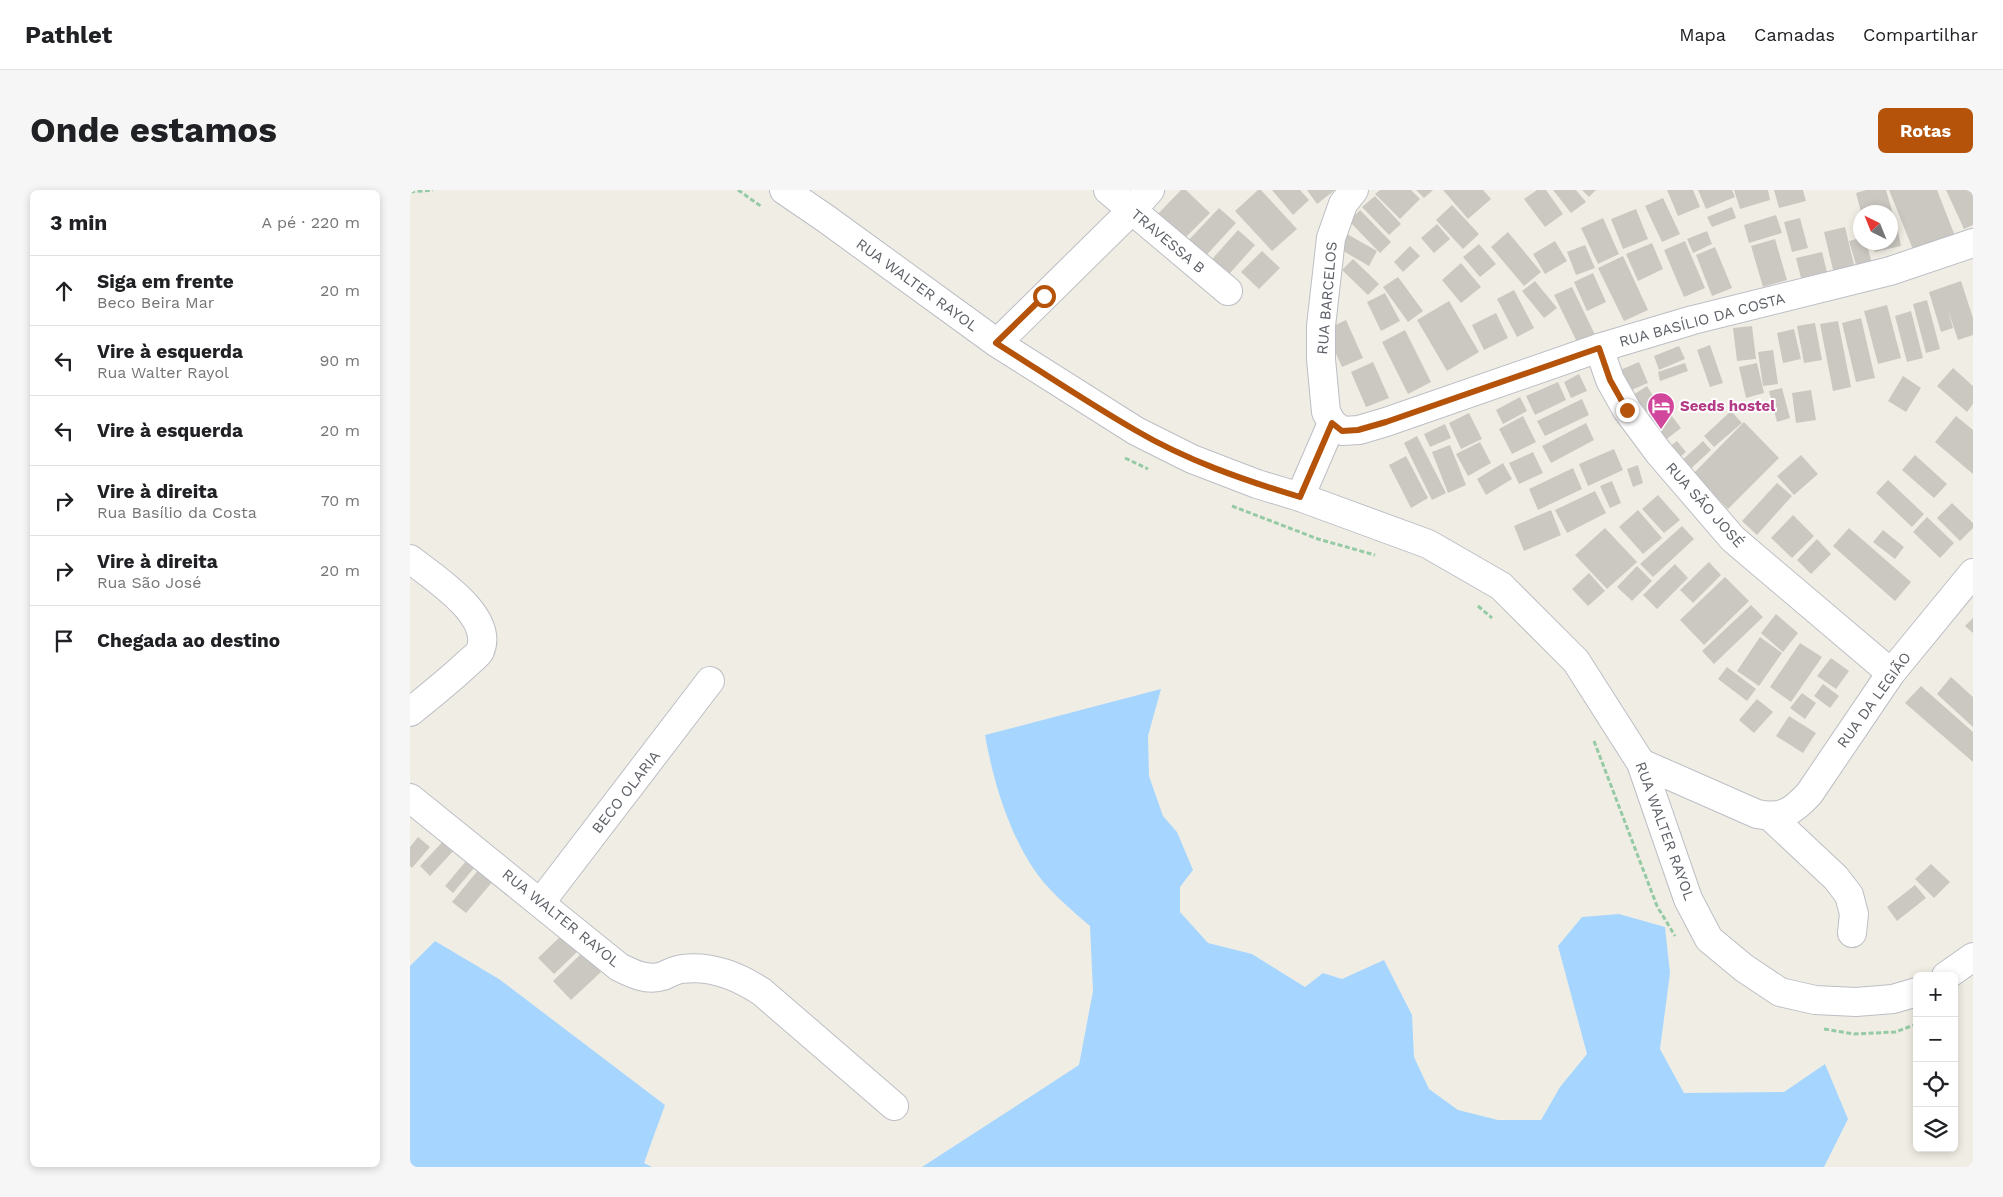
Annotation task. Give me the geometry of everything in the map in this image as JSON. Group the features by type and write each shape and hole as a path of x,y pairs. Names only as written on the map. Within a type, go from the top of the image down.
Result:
{"street":[{"name":"TRAVESSA B","path":"1108,190 1228,291"},
{"path":"996,343 1131,211 1150,190"},
{"name":"RUA BARCELOS","path":"1329,418 1321,359 1321,326 1331,238 1343,204 1354,190"},
{"name":"RUA WALTER RAYOL","path":"776,200 833,223 996,343 1136,431 1192,458 1257,484 1300,497 1428,544 1501,586 1576,662 1641,763 1688,900 1709,939 1744,968 1780,992 1815,1000 1856,1002 1893,999 1913,993"},
{"name":"RUA BASÍLIO DA COSTA","path":"1329,418 1342,431 1358,430 1599,348 1693,320 1890,271 1973,243"},
{"name":"RUA SÃO JOSÉ","path":"1599,348 1610,380 1627,410 1659,454 1733,539 1891,672"},
{"path":"1300,497 1329,418"},
{"path":"410,559 462,601 476,619 482,634 480,652 451,680 410,712"},
{"name":"RUA DA LEGIÃO","path":"1771,817 1785,814 1798,806 1809,794 1891,672 1973,573"},
{"name":"BECO OLARIA","path":"541,902 710,681"},
{"path":"1641,763 1757,814 1771,817 1836,878 1849,895 1854,914 1852,933"},
{"name":"RUA WALTER RAYOL","path":"410,798 619,967 638,977 660,977 680,969 701,968 723,972 744,980 762,992 894,1106"}],"path":[{"path":"410,192 433,190"},
{"path":"738,190 776,200"},
{"path":"1117,452 1133,463 1151,471"},
{"path":"1232,505 1318,538 1383,558"},
{"path":"1474,603 1496,622"},
{"path":"1592,738 1657,906 1680,944"},
{"path":"1821,1028 1854,1034 1895,1032 1913,1025"}],"water":[{"path":"1161,689 1148,736 1149,776 1163,816 1177,832 1193,870 1180,887 1180,912 1208,943 1252,954 1305,987 1323,973 1342,979 1384,960 1412,1015 1414,1057 1429,1089 1458,1110 1498,1120 1541,1120 1560,1087 1587,1054 1558,946 1582,917 1619,914 1665,927 1670,973 1660,1049 1684,1093 1784,1092 1825,1064 1848,1119 1824,1167 922,1167 1079,1065 1093,991 1090,926 1058,898 1037,874 1022,850 1002,803 985,735"},
{"path":"435,941 499,979 665,1105 644,1163 652,1167 410,1167 410,966"}],"building":[{"path":"1181,190 1186,190 1210,213 1179,244 1153,219"},
{"path":"1258,190 1261,190 1297,229 1272,251 1235,211"},
{"path":"1272,190 1300,190 1309,200 1293,215"},
{"path":"1307,190 1335,190 1317,204"},
{"path":"1380,190 1411,190 1420,199 1400,219 1375,194"},
{"path":"1416,190 1433,190 1424,198"},
{"path":"1443,190 1483,190 1491,199 1468,219"},
{"path":"1537,190 1546,190 1563,214 1545,227 1524,199"},
{"path":"1553,190 1576,190 1586,202 1571,213"},
{"path":"1582,190 1596,190 1589,197"},
{"path":"1667,190 1693,190 1700,207 1678,216"},
{"path":"1698,190 1732,190 1735,197 1706,209"},
{"path":"1734,190 1768,190 1770,200 1740,209"},
{"path":"1774,190 1803,190 1806,201 1779,208"},
{"path":"1866,190 1886,190 1890,205 1859,205 1856,193"},
{"path":"1889,190 1937,190 1955,236 1914,252 1898,212 1898,205 1895,205"},
{"path":"1946,190 1973,190 1973,225 1964,229"},
{"path":"1375,196 1401,224 1389,235 1362,207"},
{"path":"1663,198 1680,234 1662,242 1645,206"},
{"path":"1452,205 1479,234 1463,249 1436,220"},
{"path":"1732,207 1736,218 1712,227 1707,217"},
{"path":"1219,208 1236,223 1200,262 1183,246"},
{"path":"1636,209 1648,239 1623,249 1611,219"},
{"path":"1360,210 1391,242 1380,253 1349,221"},
{"path":"1776,215 1782,233 1749,243 1744,225"},
{"path":"1603,218 1619,254 1598,264 1581,228"},
{"path":"1800,218 1808,248 1792,252 1784,222"},
{"path":"1437,224 1450,239 1434,253 1421,238"},
{"path":"1845,227 1855,269 1834,274 1824,232"},
{"path":"1238,230 1255,245 1223,281 1206,266"},
{"path":"1707,231 1712,244 1693,253 1687,239"},
{"path":"1898,231 1901,246 1898,247"},
{"path":"1508,232 1541,272 1524,286 1491,247"},
{"path":"1347,234 1377,251 1369,266 1338,248"},
{"path":"1775,239 1787,280 1763,287 1751,246"},
{"path":"1853,240 1853,250 1868,250 1872,263 1857,268 1849,241"},
{"path":"1555,241 1567,261 1545,274 1533,254"},
{"path":"1685,241 1705,288 1684,297 1664,250"},
{"path":"1652,243 1663,269 1638,281 1626,254"},
{"path":"1479,244 1496,264 1480,277 1463,257"},
{"path":"1585,245 1595,268 1576,275 1567,252"},
{"path":"1410,246 1420,256 1403,272 1394,262"},
{"path":"1715,247 1732,288 1712,296 1696,255"},
{"path":"1262,251 1280,268 1259,289 1241,272"},
{"path":"1822,252 1827,272 1801,278 1796,258"},
{"path":"1623,256 1648,310 1624,321 1598,268"},
{"path":"1353,259 1379,284 1368,295 1342,270"},
{"path":"1461,263 1481,287 1461,303 1442,280"},
{"path":"1593,273 1606,302 1587,311 1574,282"},
{"path":"1398,277 1423,311 1408,322 1383,287"},
{"path":"1535,281 1557,308 1544,318 1522,291"},
{"path":"1961,281 1973,318 1973,335 1958,340 1948,310 1953,328 1941,332 1929,292"},
{"path":"1572,287 1596,337 1579,346 1554,295"},
{"path":"1514,290 1534,328 1517,337 1497,299"},
{"path":"1385,293 1400,321 1381,331 1367,302"},
{"path":"1927,300 1940,349 1926,353 1913,304"},
{"path":"1449,301 1479,352 1447,371 1417,320"},
{"path":"1887,305 1901,358 1878,364 1864,311"},
{"path":"1911,311 1923,358 1907,362 1895,316"},
{"path":"1496,313 1508,338 1484,350 1472,325"},
{"path":"1861,318 1875,378 1856,382 1842,323"},
{"path":"1346,320 1363,358 1342,367 1325,330"},
{"path":"1838,321 1851,387 1833,391 1820,324"},
{"path":"1815,323 1822,360 1804,363 1797,326"},
{"path":"1752,326 1756,359 1737,361 1733,328"},
{"path":"1794,329 1801,359 1783,363 1777,333"},
{"path":"1405,330 1431,382 1408,394 1382,342"},
{"path":"1710,345 1723,383 1710,387 1697,350"},
{"path":"1679,346 1685,359 1659,370 1654,356"},
{"path":"1773,350 1778,384 1763,386 1758,352"},
{"path":"1373,362 1389,398 1366,407 1351,372"},
{"path":"1639,362 1648,383 1622,394 1613,373"},
{"path":"1685,363 1688,371 1660,381 1658,372"},
{"path":"1757,363 1764,393 1746,398 1739,367"},
{"path":"1953,368 1973,386 1973,404 1967,412 1937,386"},
{"path":"1579,374 1587,391 1571,398 1564,382"},
{"path":"1903,376 1921,388 1906,412 1888,401"},
{"path":"1558,382 1566,400 1535,415 1526,396"},
{"path":"1647,386 1658,404 1637,418 1625,400"},
{"path":"1782,388 1790,418 1777,422 1769,391"},
{"path":"1811,390 1816,420 1796,423 1792,393"},
{"path":"1520,397 1527,411 1503,424 1496,410"},
{"path":"1582,399 1589,415 1545,436 1537,421"},
{"path":"1658,408 1665,418 1646,430 1639,420"},
{"path":"1731,411 1742,423 1714,447 1704,436"},
{"path":"1469,413 1482,439 1461,449 1449,423"},
{"path":"1671,415 1681,428 1659,445 1649,432"},
{"path":"1523,416 1536,442 1512,454 1499,429"},
{"path":"1956,416 1973,430 1973,474 1935,442"},
{"path":"1744,422 1779,458 1728,509 1693,474"},
{"path":"1586,423 1594,440 1551,463 1542,446"},
{"path":"1445,424 1451,438 1430,447 1424,434"},
{"path":"1417,436 1446,493 1432,500 1404,443"},
{"path":"1677,441 1686,452 1672,464 1662,452"},
{"path":"1703,441 1711,450 1685,474 1677,465"},
{"path":"1480,442 1491,463 1468,476 1456,454"},
{"path":"1450,445 1466,485 1448,493 1432,452"},
{"path":"1614,449 1623,470 1588,486 1579,464"},
{"path":"1533,452 1543,473 1519,484 1509,463"},
{"path":"1801,455 1818,474 1794,495 1777,476"},
{"path":"1915,455 1947,484 1934,498 1902,470"},
{"path":"1406,456 1428,498 1411,508 1389,465"},
{"path":"1503,463 1512,479 1486,495 1477,479"},
{"path":"1638,465 1643,483 1633,487 1627,469"},
{"path":"1573,468 1582,489 1538,510 1529,489"},
{"path":"1888,480 1924,514 1912,527 1876,493"},
{"path":"1612,481 1621,503 1610,508 1600,486"},
{"path":"1777,483 1792,496 1757,535 1742,521"},
{"path":"1595,491 1606,513 1567,533 1555,510"},
{"path":"1658,495 1680,520 1664,533 1642,509"},
{"path":"1952,503 1973,523 1973,528 1960,541 1937,518"},
{"path":"1551,510 1561,535 1524,551 1514,526"},
{"path":"1638,510 1662,538 1643,554 1619,527"},
{"path":"1793,515 1814,536 1792,558 1771,538"},
{"path":"1927,517 1954,543 1940,558 1913,532"},
{"path":"1682,526 1694,539 1653,577 1640,564"},
{"path":"1605,528 1637,562 1607,589 1575,555"},
{"path":"1849,528 1911,582 1895,601 1833,546"},
{"path":"1883,530 1904,547 1895,559 1873,542"},
{"path":"1817,539 1831,554 1811,574 1797,560"},
{"path":"1709,562 1721,575 1693,603 1680,590"},
{"path":"1675,564 1688,578 1657,609 1643,595"},
{"path":"1637,566 1652,581 1632,601 1617,587"},
{"path":"1589,573 1605,591 1588,606 1572,589"},
{"path":"1725,577 1749,601 1704,645 1680,620"},
{"path":"1751,605 1763,617 1714,664 1702,651"},
{"path":"1776,614 1798,633 1783,652 1761,633"},
{"path":"1973,618 1973,633 1965,626"},
{"path":"1760,637 1782,653 1759,686 1737,671"},
{"path":"1800,643 1822,657 1791,702 1770,687"},
{"path":"1831,658 1849,671 1836,689 1817,676"},
{"path":"1727,667 1756,689 1747,701 1718,679"},
{"path":"1951,677 1973,697 1973,727 1937,694"},
{"path":"1823,684 1839,696 1830,708 1814,696"},
{"path":"1921,686 1973,732 1973,762 1905,703"},
{"path":"1802,693 1816,703 1805,719 1790,708"},
{"path":"1757,699 1773,712 1754,733 1739,720"},
{"path":"1789,716 1816,733 1803,753 1776,736"},
{"path":"418,837 430,847 412,868 410,866 410,847"},
{"path":"447,837 457,847 430,876 420,866"},
{"path":"472,854 480,861 453,893 445,886"},
{"path":"1931,864 1950,882 1934,898 1915,879"},
{"path":"479,869 493,881 466,913 452,902"},
{"path":"1915,885 1926,898 1897,921 1887,907"},
{"path":"563,934 579,950 554,974 538,958"},
{"path":"582,953 601,972 571,1000 553,981"}],"place":[{"name":"Seeds hostel","path":"1661,430"}],"route":[{"path":"1044,296 996,343 1136,431 1192,458 1257,484 1300,497 1332,423 1342,431 1358,430 1599,348 1610,380 1627,410"}]}
